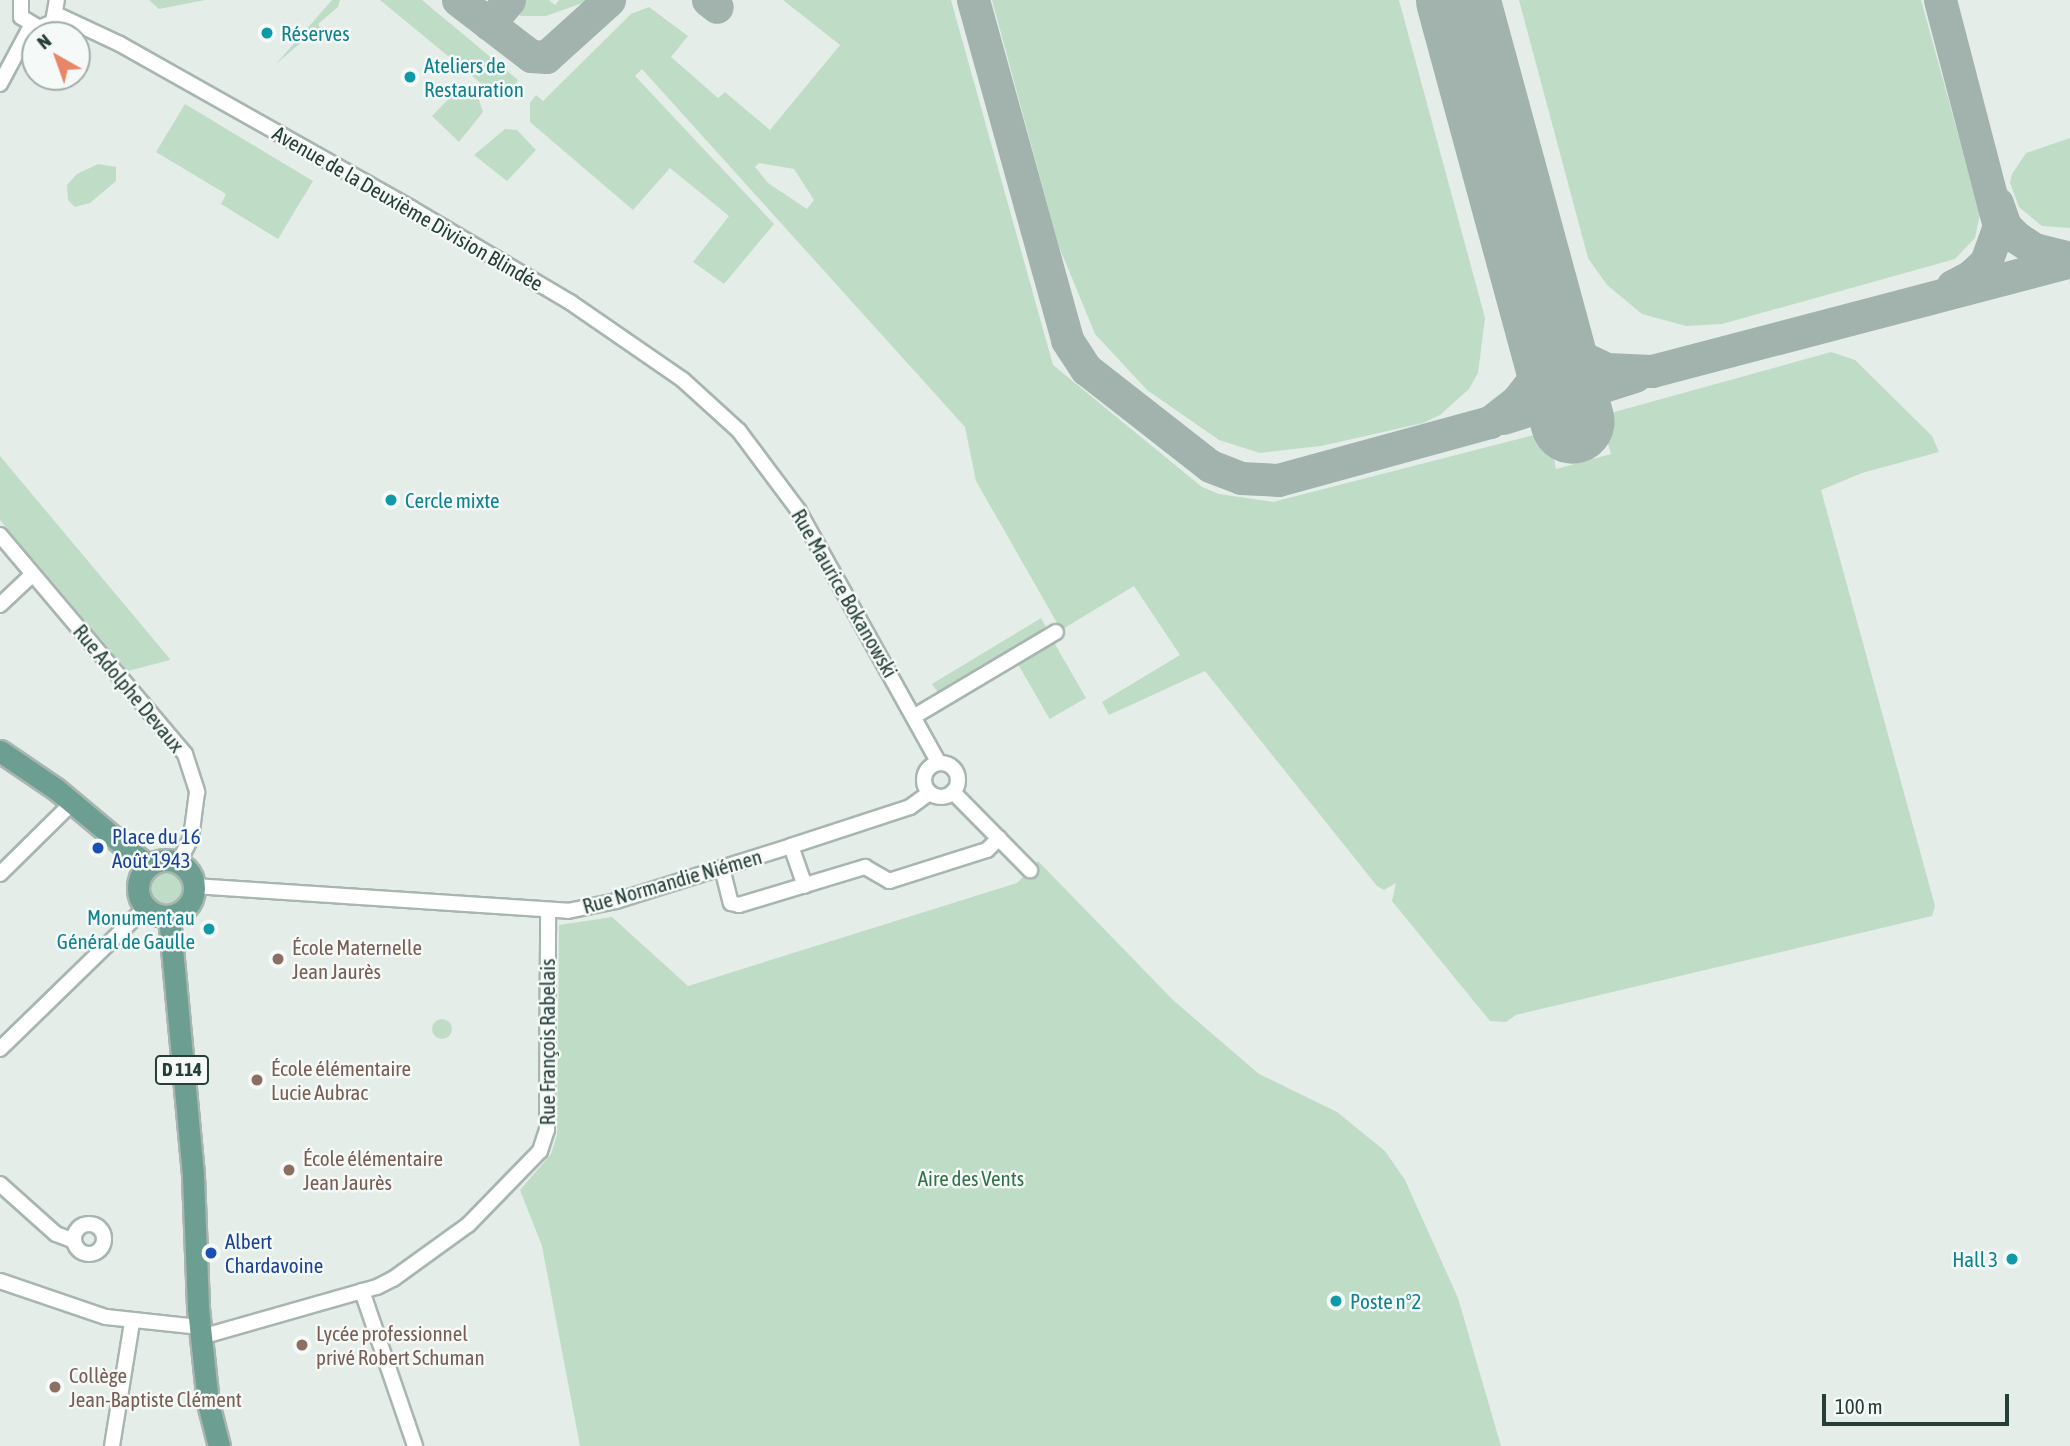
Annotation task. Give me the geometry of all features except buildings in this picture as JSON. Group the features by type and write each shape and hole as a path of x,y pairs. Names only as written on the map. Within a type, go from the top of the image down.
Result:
{"main road":[{"path":"0,751 73,802 148,866"},
{"path":"159,860 179,862 191,873 194,886 189,904 169,916 146,907 138,890 148,866 159,860"},
{"name":"D 114","path":"169,916 193,1176 192,1246 200,1332 208,1403 219,1446"}],"street":[{"path":"22,0 21,17 25,21"},
{"name":"Avenue de la Deuxième Division Blindée","path":"58,7 570,302 683,380 739,431"},
{"path":"0,84 21,45"},
{"name":"Rue Maurice Bokanowski","path":"739,431 798,510 915,716 938,762"},
{"name":"Rue Adolphe Devaux","path":"0,535 190,763 197,792 195,824 179,862"},
{"path":"0,606 33,574"},
{"path":"915,716 1056,632"},
{"path":"938,762 949,764 957,773 953,792 944,797 929,793 923,783 925,772 938,762"},
{"path":"953,792 1030,870"},
{"name":"Rue Normandie Niémen","path":"194,886 548,913 616,901 722,868 910,807 929,793"},
{"path":"0,874 73,802"},
{"path":"722,868 732,903 738,905 865,867 889,881 987,850 999,838"},
{"path":"792,845 804,886"},
{"path":"0,1049 146,907"},
{"name":"Rue François Rabelais","path":"200,1332 362,1291 393,1279 468,1225 506,1189 546,1139 548,913"},
{"path":"0,1184 56,1234 74,1241"},
{"path":"0,1281 67,1305 132,1322 200,1332"},
{"path":"362,1291 415,1446"},
{"path":"112,1446 132,1322"}],"green space":[{"path":"149,0 205,0 159,9"},
{"path":"332,0 340,0 338,7 318,24 324,34 304,40 276,64"},
{"path":"380,0 422,0 518,80 516,84 501,91 488,89"},
{"path":"524,0 549,0 555,5 559,0 591,0 546,16 520,16 517,10"},
{"path":"783,0 951,0 1053,365 1202,487 1219,494 1273,502 1549,431 1556,469 1611,454 1600,416 1831,352 1855,360 1932,436 1939,452 1862,473 1821,490 1935,906 1932,916 1516,1015 1506,1022 1490,1021 1392,901 1396,883 1384,890 1377,886 1205,671 1109,715 1102,702 1180,655 1134,586 1061,630 976,481 965,427 642,69 635,76 774,224 724,284 693,262 729,216 670,168 633,210 530,122 530,103 536,95 543,101 631,14 649,7 688,36 671,57 718,98 725,92 770,130 840,45","holes":["759,163 794,169 814,200 807,209 768,183 755,167"]},
{"path":"992,0 1399,0 1485,318 1478,373 1469,389 1440,415 1423,423 1321,446 1260,453 1219,440 1147,390 1095,334 1058,244"},
{"path":"1519,0 1921,0 1980,214 1975,238 1955,259 1722,324 1686,326 1642,314 1607,285 1588,258"},
{"path":"463,84 478,97 483,112 459,142 432,116"},
{"path":"185,104 313,181 278,239 221,204 226,194 156,152"},
{"path":"505,129 517,130 536,150 507,181 474,155"},
{"path":"2070,138 2070,228 2042,226 2019,207 2010,183 2012,174 2026,153"},
{"path":"98,164 116,167 116,181 90,203 75,207 68,200 67,185 77,174"},
{"path":"0,456 170,660 128,671 0,520"},
{"path":"1041,618 1047,629 1002,659 940,695 932,684"},
{"path":"1052,639 1086,698 1050,719 1016,660"},
{"name":"Aire des Vents","path":"1038,861 1173,1000 1259,1074 1337,1112 1385,1151 1405,1180 1458,1298 1501,1446 580,1446 542,1246 520,1190 551,1154 557,1135 559,925 612,917 688,986 1017,883"},
{"path":"166,870 178,875 183,887 178,899 166,904 154,899 149,887 154,875"},
{"path":"438,1019 446,1019 452,1029 446,1039 438,1039 432,1033 432,1025"}],"taxiway":[{"path":"458,0 531,56 546,57 609,0"},
{"path":"489,24 509,0"},
{"path":"708,0 717,7"},
{"path":"973,0 1067,340 1086,369 1210,466 1241,478 1278,480 1490,422 1517,401 1539,373 1543,338 1539,297"},
{"path":"1940,0 1999,226 1986,262 1971,276 1952,286"},
{"path":"1997,203 2005,226 2016,237 2034,249 2070,258"},
{"path":"1542,306 1558,337 1579,356 1607,369 1652,371 2070,261"},
{"path":"1503,418 1635,376"}],"runway":[{"path":"1458,0 1573,422"}],"place":[{"name":"Réserves","path":"267,33"},
{"name":"Ateliers de Restauration","path":"410,77"},
{"name":"Cercle mixte","path":"391,500"},
{"name":"Place du 16 Août 1943","path":"98,848"},
{"name":"Monument au Général de Gaulle","path":"209,929"},
{"name":"École Maternelle Jean Jaurès","path":"278,959"},
{"name":"École élémentaire Lucie Aubrac","path":"257,1080"},
{"name":"École élémentaire Jean Jaurès","path":"289,1170"},
{"name":"Albert Chardavoine","path":"211,1253"},
{"name":"Hall 3","path":"2012,1259"},
{"name":"Poste n°2","path":"1336,1301"},
{"name":"Lycée professionnel privé Robert Schuman","path":"302,1345"},
{"name":"Collège Jean-Baptiste Clément","path":"55,1387"}]}
